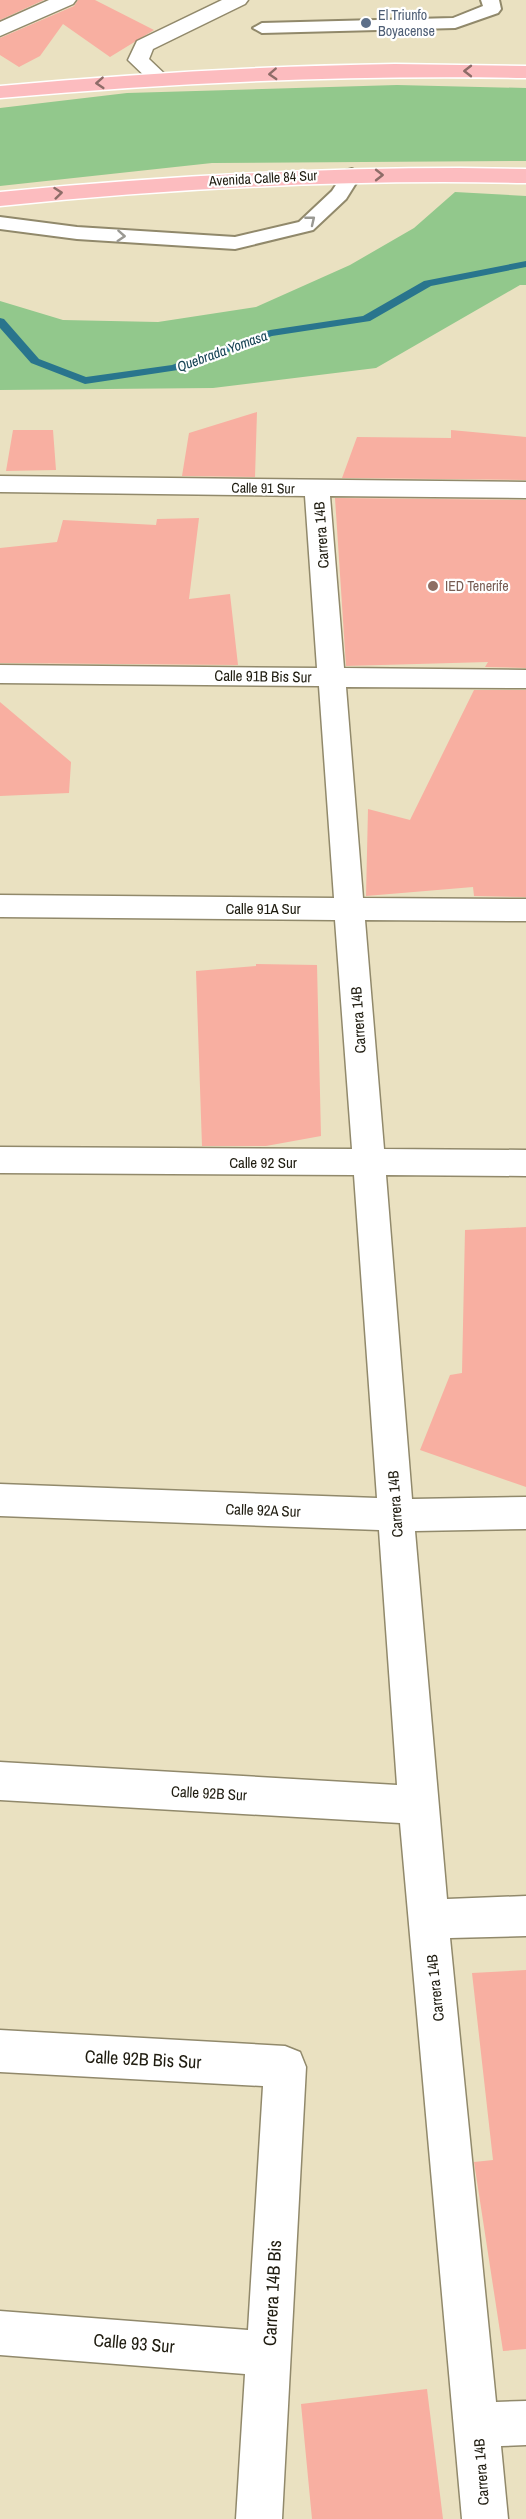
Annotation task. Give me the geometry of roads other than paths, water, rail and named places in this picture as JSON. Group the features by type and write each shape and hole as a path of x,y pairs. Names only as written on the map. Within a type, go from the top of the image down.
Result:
{"highway":[{"path":"0,92 159,79 320,72 526,72"},
{"name":"Avenida Calle 84 Sur","path":"0,199 167,183 352,174 526,176"}],"street":[{"path":"0,30 66,0"},
{"path":"159,79 138,60 144,45 238,0"},
{"name":"Calle 91 Sur","path":"0,484 526,490"},
{"name":"Carrera 14B","path":"317,488 418,1805 485,2519"},
{"name":"Calle 91B Bis Sur","path":"0,674 526,679"},
{"name":"Calle 91A Sur","path":"0,906 526,910"},
{"name":"Calle 92 Sur","path":"0,1160 526,1163"},
{"name":"Calle 92A Sur","path":"0,1500 396,1515 526,1513"},
{"name":"Calle 92B Sur","path":"0,1781 418,1805"},
{"path":"428,1919 526,1916"},
{"name":"Calle 92B Bis Sur","path":"0,2051 285,2067"},
{"name":"Carrera 14B Bis","path":"260,2519 285,2067"},
{"name":"Calle 93 Sur","path":"0,2333 269,2354"},
{"path":"477,2425 526,2423"}],"lane":[{"path":"262,28 455,23 492,9 490,0"},
{"path":"0,223 77,233 235,243 306,226 339,195 352,174"}],"waterway":[{"name":"Quebrada Yomasa","path":"0,321 35,361 85,381 174,368 270,333 366,319 428,283 526,264"}],"place":[{"name":"El Triunfo Boyacense","path":"366,23"},
{"name":"IED Tenerife","path":"433,586"}]}
